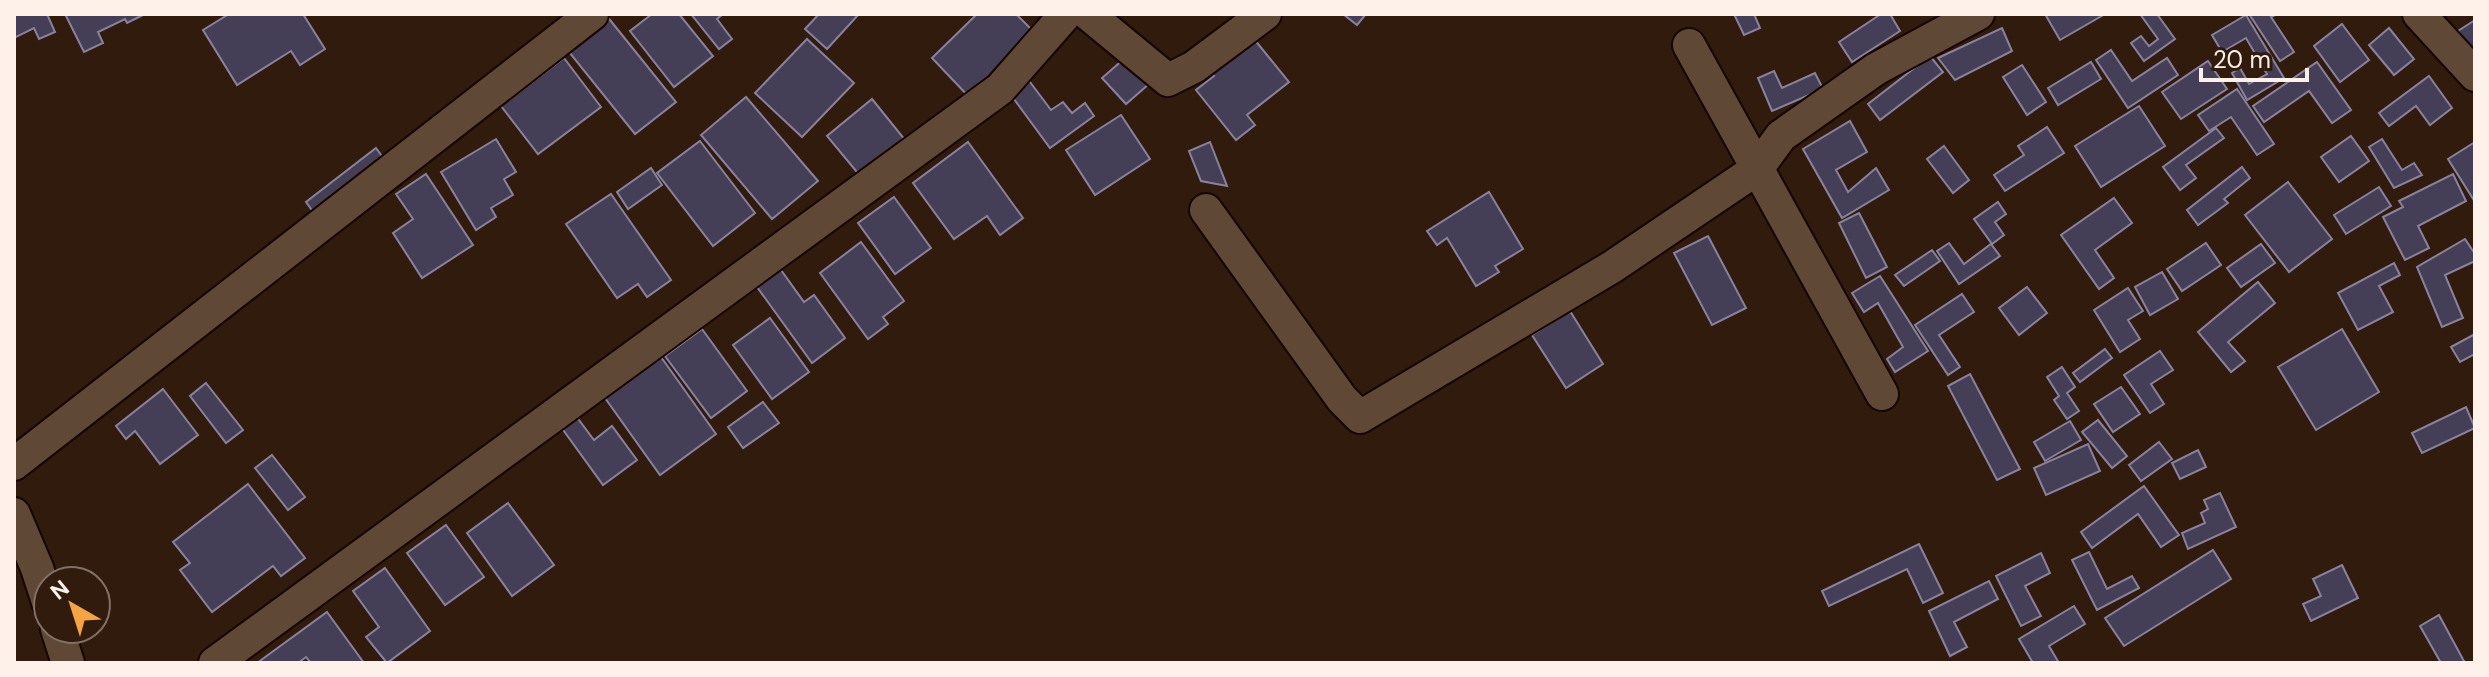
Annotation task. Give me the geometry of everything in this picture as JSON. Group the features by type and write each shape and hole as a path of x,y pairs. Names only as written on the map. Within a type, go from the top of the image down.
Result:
{"street":[{"path":"14,464 592,14"},
{"path":"215,663 1000,89 1066,14"},
{"path":"1088,14 1168,80 1194,67 1265,14"},
{"path":"1206,210 1342,399 1360,417 1612,267 1757,169 1781,136 1876,69 1978,14"},
{"path":"2419,14 2475,75"},
{"path":"1689,45 1882,394"},
{"path":"14,514 36,565"}],"building":[{"path":"14,14 47,14 55,32 39,39 34,28 14,38"},
{"path":"65,14 145,14 127,23 125,19 98,32 103,43 84,52"},
{"path":"229,14 303,14 325,49 300,65 291,51 237,85 203,30"},
{"path":"652,14 679,14 713,56 674,87 630,31"},
{"path":"691,14 723,14 717,19 732,39 719,49"},
{"path":"819,14 859,14 827,49 805,29"},
{"path":"977,14 1016,14 1037,35 971,99 932,58"},
{"path":"1343,14 1366,14 1357,25"},
{"path":"1734,14 1754,14 1760,28 1744,35"},
{"path":"1881,14 1890,14 1900,31 1852,62 1839,42"},
{"path":"2045,14 2105,14 2060,40"},
{"path":"2140,14 2157,14 2175,39 2144,61 2131,43 2141,36 2149,46 2158,39"},
{"path":"2249,14 2277,14 2271,17 2294,52 2280,61"},
{"path":"606,15 676,102 635,134 565,47"},
{"path":"2246,15 2284,78 2247,100 2232,73 2240,68 2249,84 2267,74 2246,38 2222,52 2212,35"},
{"path":"2475,20 2475,55 2458,31"},
{"path":"2342,24 2369,60 2340,82 2314,46"},
{"path":"2002,28 2012,51 1955,80 1938,58"},
{"path":"2389,28 2414,59 2394,75 2369,45"},
{"path":"807,39 854,83 802,137 755,93"},
{"path":"1254,39 1289,82 1247,115 1255,125 1236,140 1196,90 1214,76 1211,73"},
{"path":"2111,50 2132,81 2167,58 2178,75 2128,108 2096,60"},
{"path":"1930,56 1943,72 1880,120 1868,104"},
{"path":"564,58 601,107 538,154 501,106"},
{"path":"1125,58 1149,84 1126,104 1102,78"},
{"path":"2208,61 2227,89 2181,119 2162,92"},
{"path":"2091,62 2101,79 2058,105 2048,88"},
{"path":"2317,62 2351,110 2332,123 2309,91 2264,122 2253,106"},
{"path":"2022,65 2046,102 2027,115 2003,77"},
{"path":"1774,71 1782,88 1815,73 1823,89 1772,111 1758,78"},
{"path":"2429,76 2452,108 2430,125 2416,106 2389,126 2379,113"},
{"path":"1027,78 1051,110 1063,102 1072,113 1085,103 1094,116 1050,148 1008,91"},
{"path":"2237,89 2274,144 2257,155 2231,117 2209,131 2198,115"},
{"path":"746,97 818,181 772,219 701,135"},
{"path":"872,99 910,146 866,183 827,136"},
{"path":"2139,106 2165,146 2101,187 2075,146"},
{"path":"1121,115 1150,159 1095,195 1066,150"},
{"path":"1850,121 1867,152 1836,170 1848,192 1876,168 1889,190 1842,218 1803,149"},
{"path":"2047,127 2064,153 2005,191 1994,175 2024,155 2018,146"},
{"path":"2216,128 2224,138 2186,165 2196,178 2180,190 2163,167"},
{"path":"2351,136 2369,161 2339,182 2321,157"},
{"path":"496,139 516,172 504,179 513,195 491,208 496,217 476,230 441,172"},
{"path":"2382,139 2402,170 2414,163 2422,175 2394,188 2369,147"},
{"path":"700,141 755,213 713,246 657,173"},
{"path":"968,142 1023,218 1000,235 987,216 954,239 913,183"},
{"path":"1210,142 1227,186 1201,181 1189,151"},
{"path":"2475,142 2475,202 2448,159"},
{"path":"1944,146 1969,180 1953,193 1927,159"},
{"path":"376,148 389,166 319,220 306,202"},
{"path":"2242,167 2250,178 2224,199 2228,203 2198,225 2187,210"},
{"path":"651,168 662,185 628,209 617,192"},
{"path":"426,174 473,245 422,278 393,233 413,219 396,194"},
{"path":"2453,174 2466,201 2418,226 2429,248 2405,260 2383,217 2403,207 2399,201"},
{"path":"2288,182 2332,239 2289,272 2245,215"},
{"path":"2379,187 2391,206 2346,234 2334,215"},
{"path":"1489,192 1523,249 1495,266 1499,272 1476,286 1447,238 1437,245 1427,231"},
{"path":"611,194 671,280 647,297 638,284 617,298 566,224"},
{"path":"894,197 931,248 895,274 858,223"},
{"path":"2114,198 2132,223 2095,250 2114,278 2099,289 2061,235"},
{"path":"1998,202 2006,214 1995,222 2004,235 1992,244 1974,219"},
{"path":"1859,213 1887,267 1866,278 1839,223"},
{"path":"1708,236 1746,308 1712,325 1674,253"},
{"path":"2465,239 2475,254 2475,261 2445,275 2463,318 2442,327 2417,267"},
{"path":"861,242 904,301 883,317 888,324 868,339 820,273"},
{"path":"1949,243 1964,264 1991,244 2000,256 1959,284 1937,251"},
{"path":"2206,243 2221,265 2182,291 2167,269"},
{"path":"2261,244 2275,263 2241,287 2227,268"},
{"path":"1932,250 1940,261 1904,286 1895,275"},
{"path":"2394,263 2400,275 2379,286 2393,312 2358,330 2338,293"},
{"path":"781,270 804,302 814,295 845,338 812,363 757,287"},
{"path":"2162,272 2178,299 2150,315 2135,287"},
{"path":"1880,276 1928,351 1895,372 1887,359 1903,347 1878,303 1864,312 1852,293"},
{"path":"2258,282 2275,303 2228,342 2245,361 2231,372 2198,332"},
{"path":"2027,287 2047,313 2019,335 1999,308"},
{"path":"2128,288 2143,311 2128,320 2140,339 2120,352 2094,310"},
{"path":"1962,294 1974,312 1939,335 1960,367 1948,375 1915,325"},
{"path":"1570,311 1603,364 1566,388 1532,335"},
{"path":"770,318 809,372 772,399 733,345"},
{"path":"702,329 747,391 711,418 665,356"},
{"path":"2342,329 2379,392 2316,430 2278,367"},
{"path":"2475,334 2475,354 2460,362 2451,347"},
{"path":"2105,349 2112,358 2080,382 2073,373"},
{"path":"2160,351 2173,370 2151,384 2164,404 2150,413 2124,375"},
{"path":"661,357 716,434 660,475 605,398"},
{"path":"2062,367 2075,387 2067,393 2079,411 2067,419 2054,400 2059,396 2047,377"},
{"path":"1970,374 2020,469 1997,480 1948,386"},
{"path":"206,383 243,430 226,443 190,396"},
{"path":"2121,387 2140,414 2113,432 2094,404"},
{"path":"163,389 198,435 160,464 135,431 126,439 116,426"},
{"path":"763,402 779,423 743,448 728,427"},
{"path":"2466,407 2475,428 2422,453 2412,433"},
{"path":"576,416 594,440 612,426 637,460 603,485 561,427"},
{"path":"2098,420 2127,456 2112,468 2082,432"},
{"path":"2070,421 2081,440 2045,461 2034,442"},
{"path":"2159,442 2172,459 2141,481 2129,465"},
{"path":"2088,444 2100,471 2046,495 2034,468"},
{"path":"2198,450 2206,467 2180,479 2172,463"},
{"path":"272,455 305,497 288,510 255,468"},
{"path":"248,484 305,558 281,576 273,566 212,612 180,570 190,563 173,542"},
{"path":"2144,486 2179,535 2161,547 2138,514 2092,548 2081,532"},
{"path":"2220,493 2236,527 2188,549 2182,533 2205,523 2201,513 2208,509 2204,500"},
{"path":"508,503 554,565 512,596 467,533"},
{"path":"446,525 484,577 445,605 407,553"},
{"path":"1919,544 1943,593 1923,603 1907,569 1829,606 1822,591"},
{"path":"2213,550 2231,579 2124,646 2105,618"},
{"path":"2089,552 2107,589 2132,576 2139,588 2097,610 2072,560"},
{"path":"2041,553 2050,573 2025,586 2041,616 2021,626 1996,576"},
{"path":"2342,565 2358,598 2311,621 2303,604 2321,596 2313,579"},
{"path":"385,568 430,631 387,663 366,637 379,627 353,591"},
{"path":"1989,581 1998,599 1954,622 1967,647 1950,656 1929,611"},
{"path":"2074,606 2085,624 2049,646 2059,663 2033,663 2019,639"},
{"path":"327,612 364,663 311,663 306,657 298,663 257,663"},
{"path":"2439,615 2465,663 2441,663 2420,626"}]}
